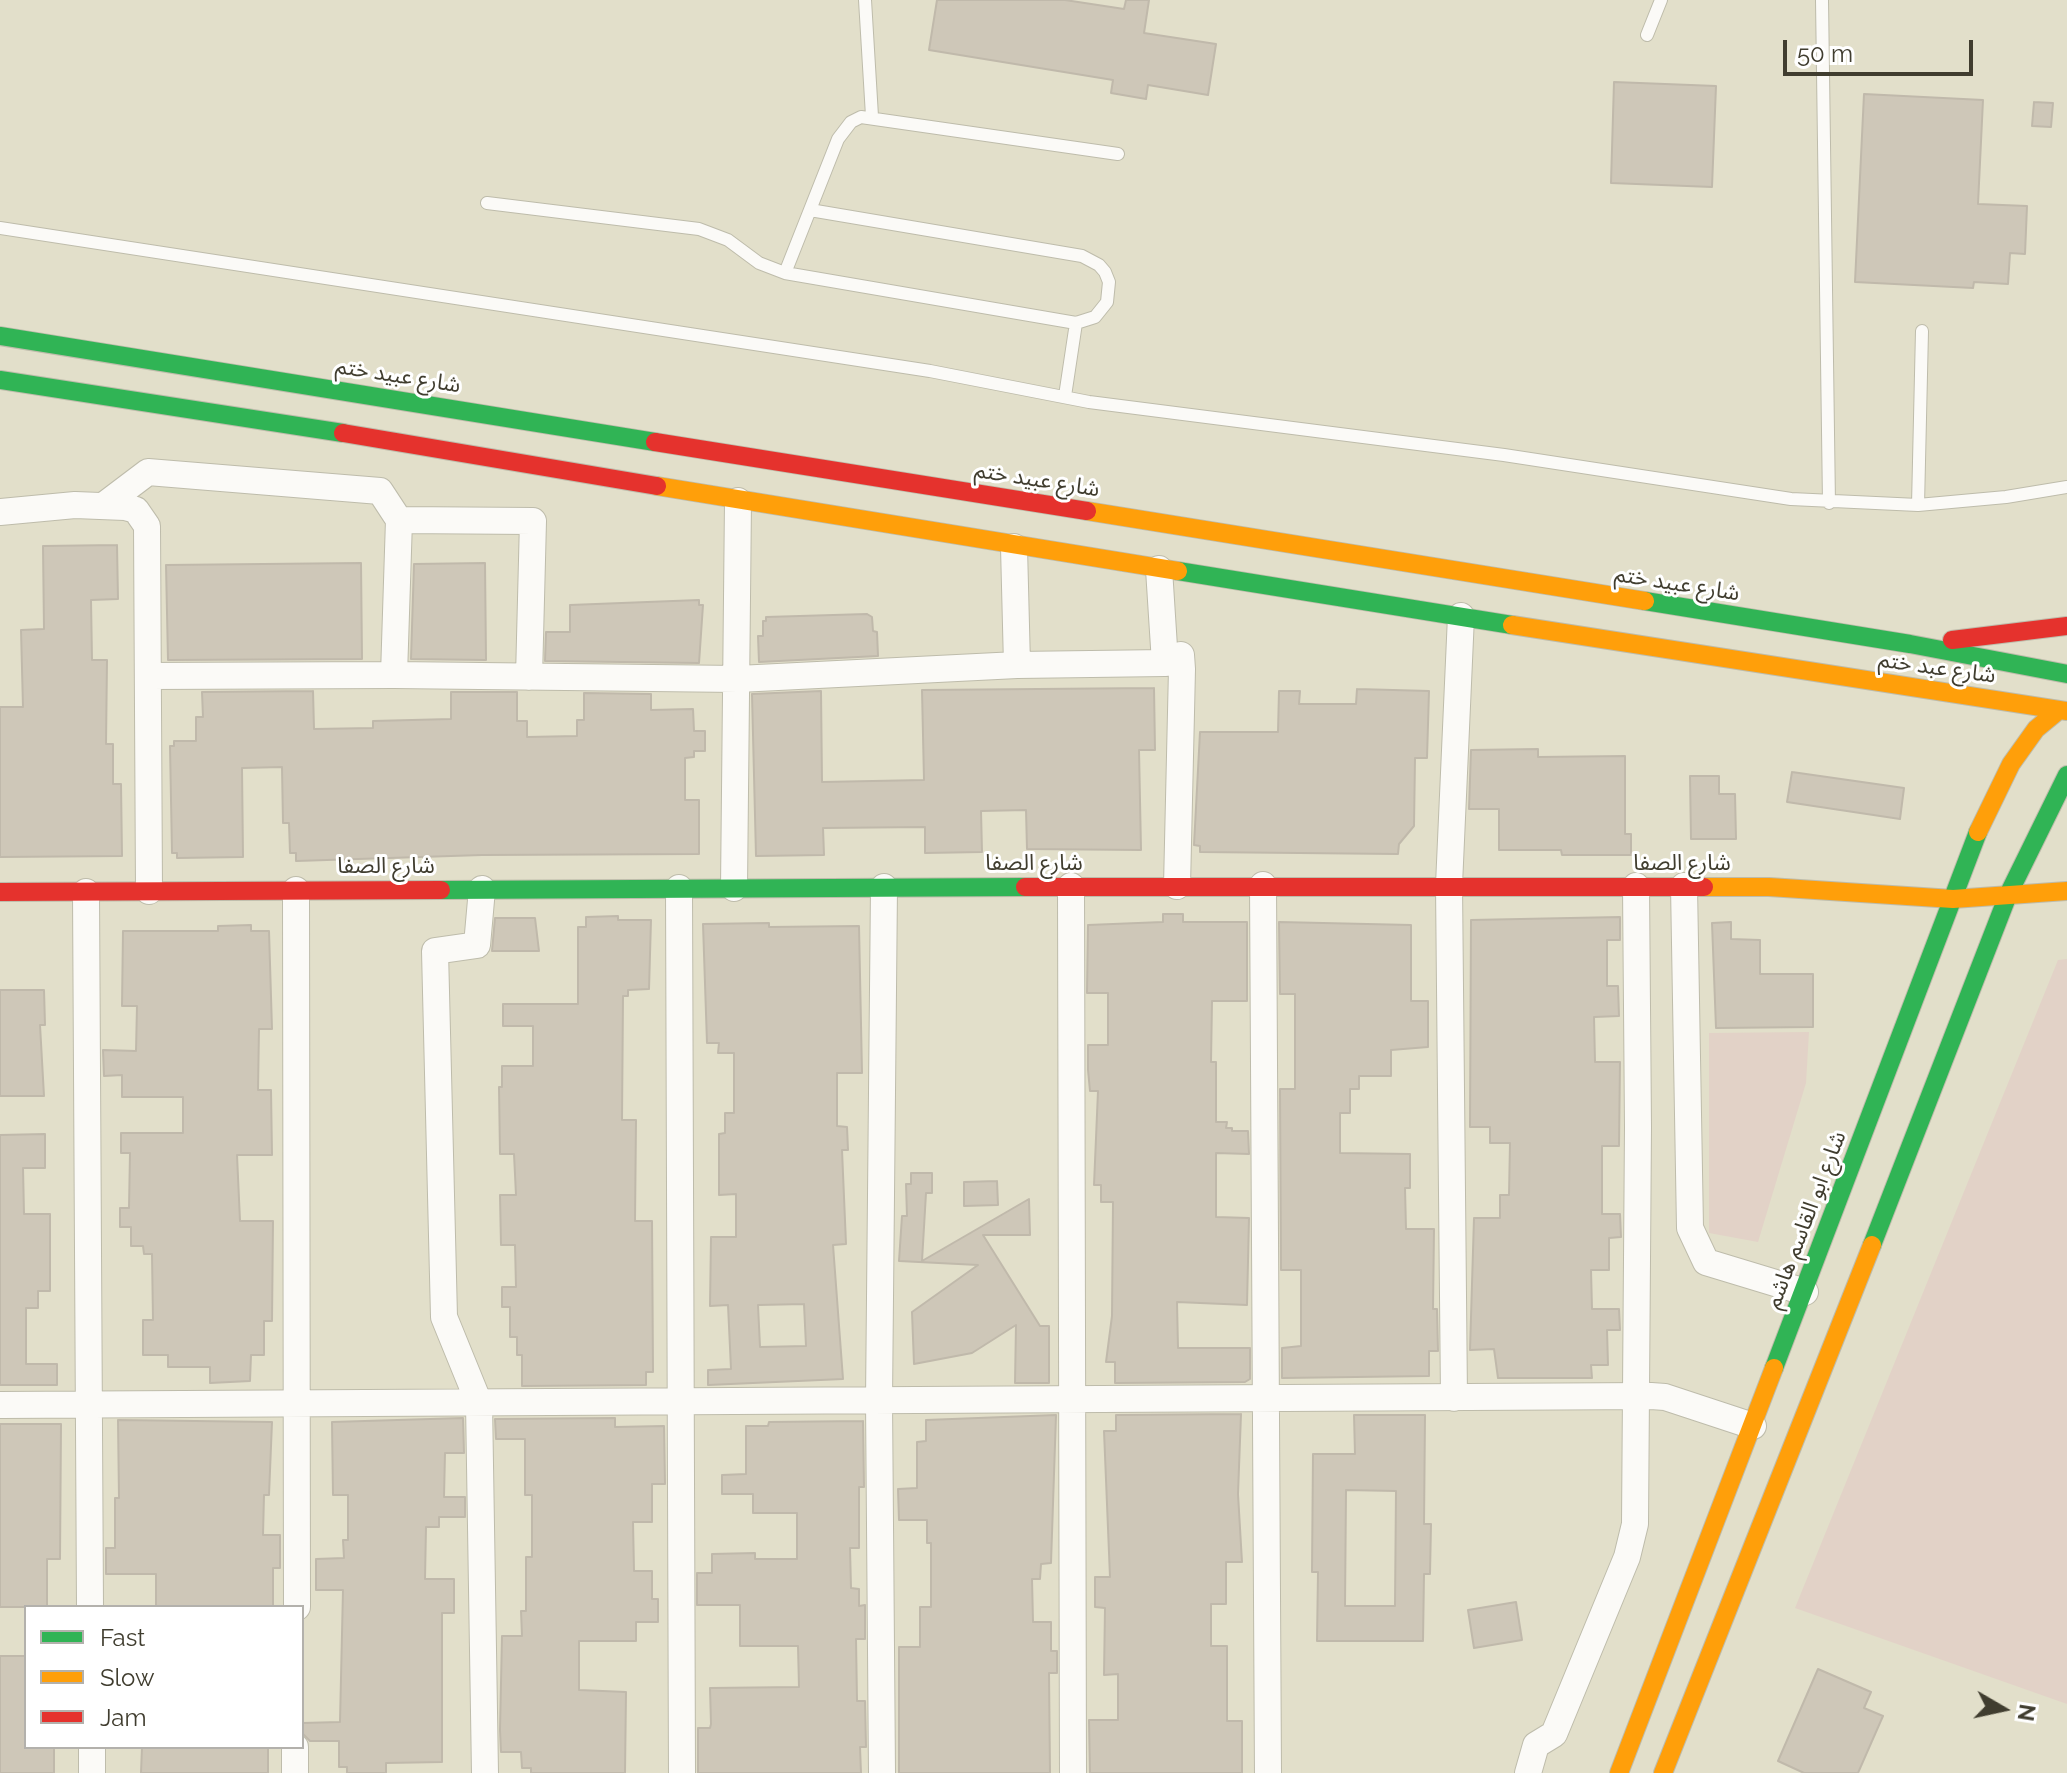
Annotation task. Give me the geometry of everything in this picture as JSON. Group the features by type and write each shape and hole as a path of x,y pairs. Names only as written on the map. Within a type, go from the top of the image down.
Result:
{"main road":[{"name":"شارع عبيد ختم","path":"0,336 1910,644 2067,674"},
{"path":"0,380 260,419 1014,547 1461,616"},
{"name":"شارع عبد ختم","path":"1461,616 1799,672 2064,708"},
{"path":"1910,644 2067,626"},
{"name":"شارع ابو القاسم هاشم","path":"1619,1773 1984,816 2011,764 2036,729 2064,708"},
{"path":"1663,1773 1783,1464 1933,1096 2008,895 2067,775"},
{"name":"شارع الصفا","path":"0,892 1449,885 1769,887 1953,899 2067,891"}],"street":[{"path":"103,506 148,472 301,488 380,491 399,520 394,675"},
{"path":"734,888 738,501"},
{"path":"0,512 103,506 136,510 147,526 149,891"},
{"path":"399,520 533,521 529,677"},
{"path":"1014,547 1017,665"},
{"path":"1159,569 1165,663"},
{"path":"1454,1398 1449,885 1461,616"},
{"path":"148,676 738,679 1017,665 1165,663 1181,655 1183,707 1177,886"},
{"path":"1263,885 1268,1773"},
{"path":"1071,886 1073,1773"},
{"path":"1528,1773 1536,1745 1554,1734 1627,1557 1635,1524 1636,886"},
{"path":"1684,886 1690,1228 1706,1262 1805,1292"},
{"path":"882,1773 879,1400 884,887"},
{"path":"679,888 682,1773"},
{"path":"482,889 477,945 435,951 444,1317 479,1403 485,1773"},
{"path":"296,890 297,1605"},
{"path":"86,892 90,1605"},
{"path":"0,1405 1665,1397 1753,1426"},
{"path":"92,1749 92,1773"},
{"path":"295,1749 295,1773"}],"lane":[{"path":"865,0 872,116"},
{"path":"1647,35 1661,0"},
{"path":"1822,0 1829,503"},
{"path":"785,273 843,129 851,122 872,116 1118,154"},
{"path":"487,203 699,229 728,240 759,263 785,273 1076,323 1095,317 1107,302 1109,282 1105,272 1091,259 810,210"},
{"path":"0,228 930,371 1065,396 1829,503 1918,505 2006,497 2067,487"},
{"path":"1065,396 1076,323"},
{"path":"1918,505 1922,331"}],"shaded area":[{"path":"2067,959 2067,1704 1795,1608 2058,960"},
{"path":"1809,1032 1806,1083 1758,1242 1709,1233 1709,1033"}],"building":[{"path":"937,0 1065,0 1124,9 1126,0 1149,0 1144,33 1216,44 1208,95 1148,85 1146,99 1111,93 1113,80 929,50"},
{"path":"1614,82 1716,86 1712,187 1611,183"},
{"path":"1864,94 1983,100 1978,204 2027,206 2025,254 2010,253 2008,284 1974,282 1973,288 1855,282"},
{"path":"2034,102 2053,103 2051,127 2032,126"},
{"path":"117,545 118,599 91,600 92,660 107,660 106,744 113,744 113,784 121,784 122,856 0,857 0,707 23,707 21,630 44,629 43,546"},
{"path":"361,563 362,659 168,660 166,565"},
{"path":"485,563 486,660 411,659 414,564"},
{"path":"699,600 699,605 703,605 699,663 545,661 546,632 570,632 570,605"},
{"path":"867,614 872,617 873,631 877,632 878,656 759,662 758,636 763,636 766,617"},
{"path":"1154,688 1155,750 1139,750 1141,850 1027,849 1026,810 981,811 982,852 925,853 925,827 823,828 824,855 756,856 752,694 821,691 822,782 924,780 922,690"},
{"path":"1357,689 1429,691 1427,758 1415,758 1414,826 1399,844 1398,854 1200,852 1200,846 1194,845 1200,732 1278,732 1279,691 1300,691 1299,704 1356,704"},
{"path":"313,691 314,729 373,728 373,721 451,719 451,692 517,692 517,721 527,721 527,737 577,736 577,720 584,720 584,693 651,694 651,710 693,709 694,731 705,731 705,751 694,751 694,757 685,758 685,800 699,800 699,854 482,855 296,861 296,853 290,853 289,823 283,823 282,767 242,768 243,857 177,858 177,853 172,853 170,746 174,746 174,741 196,741 196,717 203,717 202,692"},
{"path":"1538,749 1538,757 1625,756 1625,834 1631,834 1631,855 1562,855 1561,850 1499,850 1499,809 1469,809 1471,750"},
{"path":"1792,772 1904,788 1900,819 1787,802"},
{"path":"1690,776 1719,776 1719,794 1735,794 1736,839 1691,839"},
{"path":"1163,914 1183,914 1183,922 1247,922 1247,1001 1212,1001 1211,1062 1216,1062 1216,1122 1227,1122 1226,1128 1232,1128 1232,1131 1248,1131 1249,1154 1216,1153 1216,1217 1249,1218 1247,1305 1177,1302 1178,1348 1250,1348 1250,1379 1245,1382 1115,1383 1115,1362 1106,1362 1112,1316 1113,1202 1101,1202 1101,1185 1094,1185 1098,1091 1090,1091 1088,1045 1108,1045 1108,993 1087,993 1088,925 1163,922"},
{"path":"618,916 618,920 651,920 649,989 628,990 628,996 623,996 622,1120 636,1120 635,1221 652,1221 653,1372 646,1372 646,1385 522,1386 522,1355 517,1355 517,1337 510,1337 510,1307 502,1307 502,1287 516,1287 515,1245 501,1245 500,1195 516,1195 514,1154 500,1154 499,1087 502,1087 502,1066 533,1066 533,1026 503,1026 503,1004 578,1004 578,927 586,927 586,917"},
{"path":"1620,917 1620,940 1607,940 1607,986 1618,986 1619,1016 1594,1017 1595,1062 1620,1062 1619,1146 1602,1146 1602,1214 1620,1214 1621,1237 1609,1238 1609,1270 1591,1270 1592,1309 1619,1309 1620,1330 1607,1330 1608,1365 1591,1365 1592,1378 1498,1378 1494,1349 1470,1350 1474,1218 1500,1218 1500,1195 1509,1195 1510,1143 1490,1143 1490,1127 1470,1127 1471,920"},
{"path":"495,918 535,918 539,951 492,951"},
{"path":"1279,922 1411,925 1411,1001 1428,1001 1428,1047 1391,1050 1391,1076 1359,1076 1359,1089 1350,1089 1350,1113 1340,1113 1340,1153 1410,1154 1410,1188 1405,1188 1406,1229 1434,1229 1433,1309 1437,1309 1438,1351 1429,1351 1429,1376 1282,1378 1282,1348 1301,1346 1301,1270 1281,1270 1280,1089 1295,1089 1295,994 1280,994"},
{"path":"1731,922 1731,939 1760,940 1760,974 1813,974 1813,1027 1716,1028 1712,923"},
{"path":"703,924 859,926 862,1073 837,1073 837,1126 847,1127 848,1150 842,1150 846,1244 833,1245 843,1379 708,1385 708,1370 731,1369 728,1305 710,1306 711,1237 736,1237 736,1194 719,1195 719,1134 725,1133 725,1113 734,1113 734,1053 718,1053 719,1043 707,1043","holes":["804,1304 806,1346 760,1347 758,1305"]},
{"path":"251,925 251,931 269,931 272,1029 259,1029 258,1090 271,1090 272,1155 237,1155 240,1221 273,1221 272,1321 264,1321 264,1355 251,1355 250,1381 210,1383 210,1367 168,1367 168,1355 143,1355 143,1320 153,1320 152,1254 144,1254 143,1246 131,1246 131,1227 120,1227 120,1208 129,1208 130,1153 121,1153 121,1133 183,1133 183,1097 122,1097 122,1075 104,1076 103,1050 136,1051 137,1006 122,1006 123,931 218,931 218,926"},
{"path":"0,990 44,990 45,1025 40,1025 44,1096 0,1096"},
{"path":"45,1134 45,1168 23,1168 24,1214 50,1214 50,1291 38,1291 38,1308 26,1308 26,1364 57,1364 57,1385 0,1385 0,1135"},
{"path":"911,1173 932,1173 932,1193 926,1193 922,1261 1029,1199 1030,1235 983,1235 1040,1326 1049,1326 1049,1383 1015,1383 1016,1325 972,1353 914,1364 912,1312 978,1265 899,1261 902,1216 907,1216 906,1184 911,1184"},
{"path":"997,1181 998,1205 964,1206 964,1182"},
{"path":"1241,1414 1238,1494 1242,1562 1226,1562 1226,1604 1211,1604 1211,1646 1227,1646 1227,1721 1242,1721 1242,1773 1090,1773 1089,1720 1118,1720 1118,1674 1104,1675 1105,1608 1095,1607 1095,1577 1110,1577 1104,1431 1116,1431 1116,1415"},
{"path":"1056,1415 1051,1563 1041,1564 1040,1579 1032,1579 1033,1622 1051,1622 1051,1651 1057,1651 1057,1673 1049,1673 1050,1773 899,1773 899,1647 920,1647 920,1607 931,1607 931,1543 927,1543 927,1520 899,1520 898,1489 917,1488 917,1442 926,1441 926,1420"},
{"path":"1354,1415 1425,1415 1424,1524 1431,1524 1430,1574 1424,1574 1423,1641 1317,1641 1318,1572 1312,1572 1313,1454 1355,1454","holes":["1346,1490 1396,1491 1395,1606 1345,1606"]},
{"path":"463,1418 464,1453 445,1453 444,1497 465,1497 465,1517 439,1517 439,1527 426,1527 425,1579 454,1579 454,1613 442,1613 442,1762 386,1763 386,1773 347,1773 347,1767 339,1767 339,1741 310,1741 304,1735 304,1723 340,1722 343,1590 316,1590 316,1559 344,1558 343,1540 348,1540 348,1495 333,1495 332,1422"},
{"path":"615,1418 615,1427 664,1426 665,1484 652,1484 652,1522 633,1522 634,1571 652,1571 652,1599 658,1599 658,1622 636,1622 636,1641 579,1641 579,1690 626,1692 625,1773 531,1773 531,1768 522,1768 521,1752 501,1752 500,1730 502,1636 522,1636 521,1611 526,1611 526,1557 532,1557 532,1495 525,1495 525,1439 496,1439 495,1419"},
{"path":"118,1420 272,1422 269,1495 264,1495 263,1535 280,1535 280,1568 273,1568 273,1605 156,1605 156,1574 106,1574 106,1548 115,1548 115,1498 119,1498"},
{"path":"863,1421 864,1487 859,1487 859,1548 850,1548 851,1588 859,1589 859,1606 865,1605 865,1639 856,1639 857,1701 865,1701 866,1747 860,1747 861,1773 698,1773 698,1728 710,1728 710,1688 799,1687 798,1646 740,1646 740,1605 697,1605 697,1573 712,1573 712,1554 755,1553 755,1559 797,1559 797,1513 753,1513 753,1494 722,1494 722,1475 746,1474 746,1426 768,1426 769,1422"},
{"path":"0,1424 61,1424 60,1559 47,1559 47,1605 0,1607"},
{"path":"1516,1602 1522,1640 1474,1648 1468,1610"},
{"path":"0,1656 24,1656 24,1749 54,1749 54,1773 0,1773"},
{"path":"1818,1669 1871,1692 1864,1708 1883,1716 1858,1773 1804,1773 1778,1761"},
{"path":"142,1749 268,1749 268,1773 141,1773"}],"traffic: fast":[{"path":"0,336 655,442"},
{"path":"0,380 343,433"},
{"path":"1178,571 1512,625"},
{"path":"1645,601 1910,644 2067,674"},
{"path":"1872,1245 2008,895 2067,775"},
{"path":"1774,1368 1978,832"},
{"path":"441,890 1025,887"}],"traffic: slow":[{"path":"657,486 1178,571"},
{"path":"1087,511 1645,601"},
{"path":"1512,625 2067,711"},
{"path":"1978,832 2011,764 2036,729 2059,710"},
{"path":"1704,887 1769,887 1953,899 2067,891"},
{"path":"1663,1773 1872,1245"},
{"path":"1619,1773 1774,1368"}],"traffic: jam":[{"path":"343,433 657,486"},
{"path":"655,442 1087,511"},
{"path":"1952,640 2067,626"},
{"path":"1025,887 1704,887"},
{"path":"0,892 441,890"}]}
